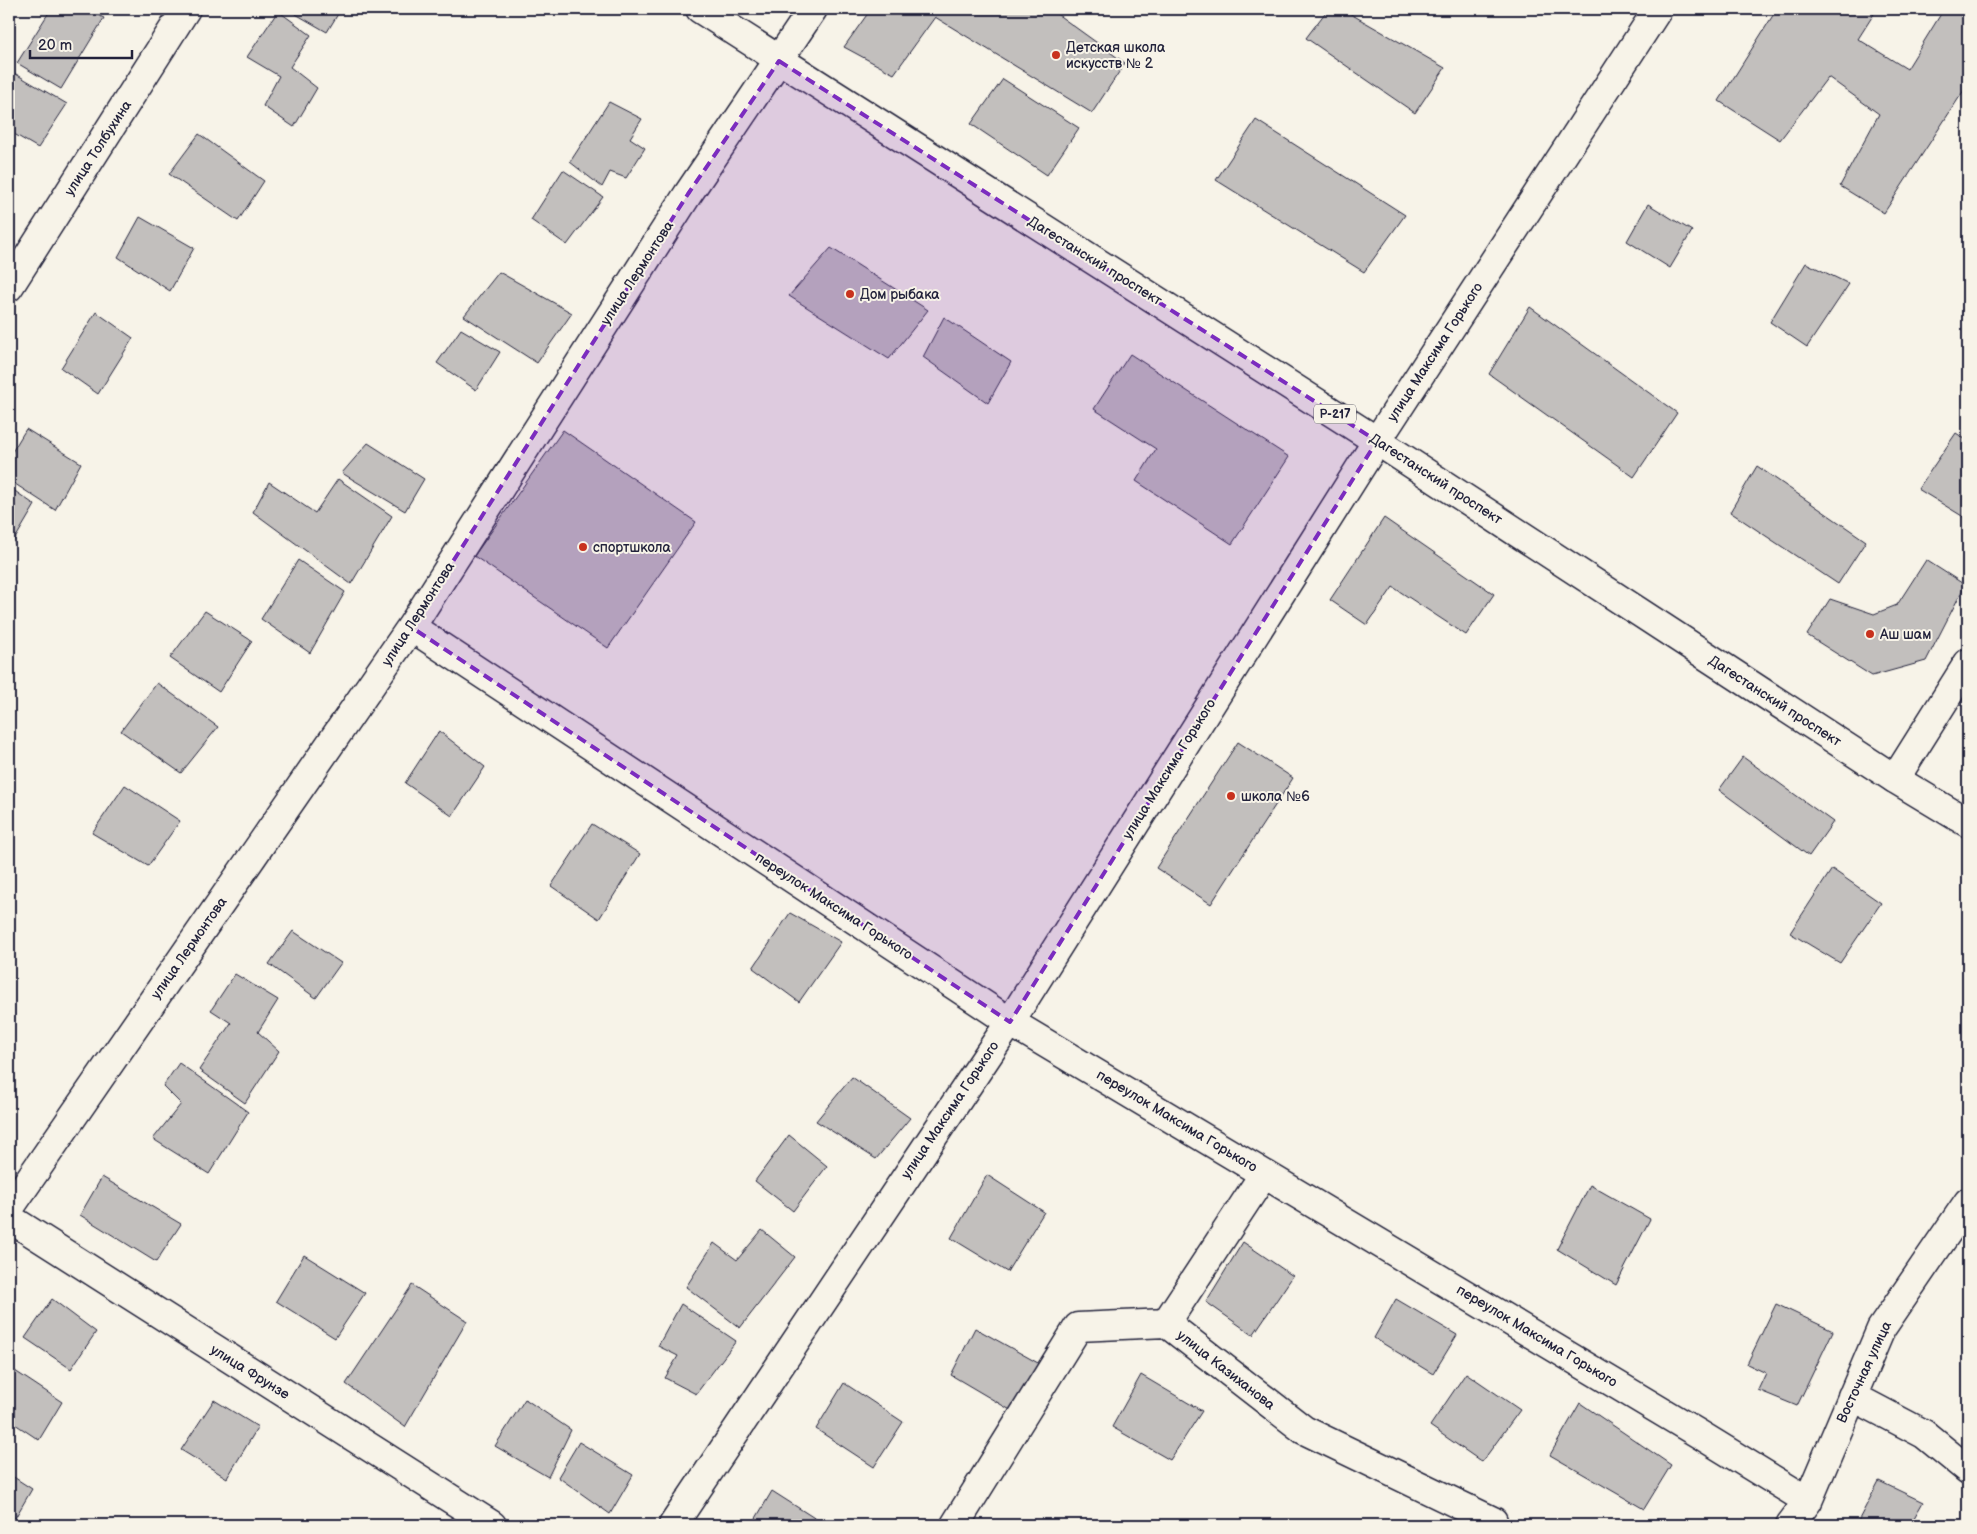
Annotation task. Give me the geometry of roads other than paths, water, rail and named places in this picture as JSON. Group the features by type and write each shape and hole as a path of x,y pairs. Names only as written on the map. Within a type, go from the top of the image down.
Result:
{"main road":[{"name":"улица Толбухина","path":"9,287 186,9"},
{"name":"Дагестанский проспект","path":"700,9 1377,441 1895,780 1968,823"},
{"name":"улица Лермонтова","path":"9,1209 410,627 688,194 813,9"},
{"name":"улица Максима Горького","path":"673,1525 1010,1022 1377,441 1658,9"},
{"name":"переулок Максима Горького","path":"410,627 1010,1022 1699,1434 1812,1513"},
{"path":"1895,780 1968,663"},
{"name":"переулок Максима Горького","path":"1166,1323 1264,1174"},
{"name":"Восточная улица","path":"1812,1513 1852,1396 1881,1330 1968,1202"},
{"name":"улица Фрунзе","path":"9,1218 492,1525"},
{"name":"улица Казиханова","path":"955,1525 1078,1327 1166,1323 1304,1430 1493,1521"},
{"path":"1852,1396 1924,1434 1968,1470"},
{"path":"1790,1525 1812,1513"}],"place":[{"name":"Детская школа искусств № 2","path":"1056,55"},
{"name":"Дом рыбака","path":"850,294"},
{"name":"спортшкола","path":"583,547"},
{"name":"Аш шам","path":"1870,634"},
{"name":"школа №6","path":"1231,796"}]}
